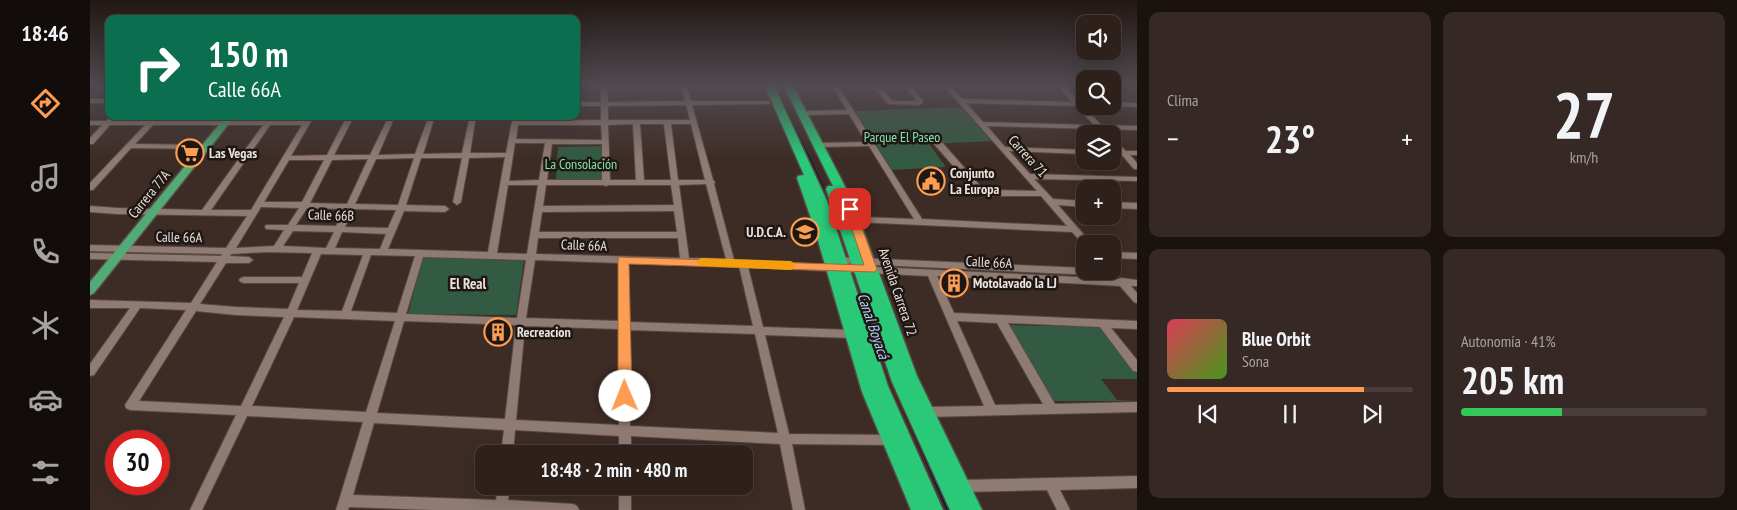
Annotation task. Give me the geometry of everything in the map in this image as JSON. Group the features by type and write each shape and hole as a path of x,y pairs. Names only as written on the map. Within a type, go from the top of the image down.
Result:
{"highway":[{"name":"Avenida Carrera 72","path":"772,110 802,177 900,353 973,510"},
{"name":"Avenida Carrera 72","path":"779,110 887,348 903,390 959,510"},
{"name":"Avenida Carrera 72","path":"795,110 808,133 819,146 846,200 852,334 870,392 920,510"},
{"name":"Avenida Carrera 72","path":"798,110 837,200 850,265 880,386 934,510"}],"main road":[{"name":"Carrera 77A","path":"90,290 228,120"}],"street":[{"path":"606,110 606,184"},
{"path":"691,110 731,263"},
{"name":"Carrera 71","path":"968,110 1080,235"},
{"path":"807,114 851,112 919,221"},
{"path":"1090,115 1097,125"},
{"path":"90,142 111,120"},
{"path":"90,122 228,120 268,123 299,120"},
{"path":"308,120 259,204 130,405 785,440 890,440"},
{"path":"277,249 305,204 349,120"},
{"path":"329,251 390,120"},
{"path":"383,252 401,208 431,120"},
{"path":"456,202 472,120"},
{"path":"492,256 516,120 694,122"},
{"path":"90,188 152,122"},
{"path":"636,122 640,184"},
{"path":"667,122 685,261"},
{"path":"204,213 268,123"},
{"path":"981,124 1076,126"},
{"path":"1121,128 1137,128"},
{"path":"512,142 606,142"},
{"path":"508,445 521,322 536,236 549,142"},
{"path":"937,142 974,186 986,193 1044,194"},
{"path":"819,146 871,144"},
{"path":"130,146 206,147"},
{"path":"1004,149 1076,152"},
{"path":"1121,150 1137,167"},
{"path":"1124,153 1137,153"},
{"path":"286,158 509,155"},
{"path":"1027,176 1137,179"},
{"path":"504,183 674,184 711,182"},
{"path":"1051,202 1076,203"},
{"path":"259,204 445,209"},
{"path":"1121,205 1137,206"},
{"path":"90,208 154,212 252,213"},
{"path":"539,209 678,208"},
{"path":"859,220 900,220 1074,229"},
{"name":"Calle 66B","path":"269,226 391,231"},
{"path":"536,236 681,235"},
{"name":"Calle 66A","path":"90,248 121,253"},
{"name":"Calle 66A","path":"90,256 121,253 225,255 277,249 1076,271"},
{"path":"196,510 291,313 318,250"},
{"path":"345,315 368,252"},
{"path":"420,253 343,505 573,510"},
{"name":"Calle 66A","path":"225,255 249,260"},
{"path":"1121,255 1137,256"},
{"path":"624,260 625,445"},
{"path":"744,263 785,440 799,510"},
{"name":"Calle 66A","path":"850,265 931,272 1137,283"},
{"path":"931,272 992,411"},
{"path":"244,280 305,280"},
{"path":"1122,282 1137,299"},
{"path":"90,304 193,306 236,311 852,334"},
{"path":"90,372 138,304"},
{"path":"951,317 1137,325"},
{"path":"1000,319 1052,409"},
{"path":"1102,323 1137,368"},
{"path":"926,412 1137,407"},
{"path":"962,486 1137,482"},
{"path":"1050,484 1064,510"},
{"path":"501,508 503,495"},
{"path":"625,495 625,510"}],"green space":[{"name":"Parque El Paseo","path":"966,110 994,141 929,144 946,167 891,170 853,111"},
{"name":"La Consolación","path":"606,146 604,180 556,180 558,147"},
{"path":"423,256 524,260 516,315 408,314"},
{"path":"1003,325 1103,327 1137,370 1137,379 1101,379 1117,400 1137,401 1044,401"}],"waterway":[{"name":"Canal Boyacá","path":"786,110 829,198"},
{"name":"Canal Boyacá","path":"863,298 876,337"},
{"name":"Canal Boyacá","path":"876,335 892,381 948,510"}],"slow traffic":[{"path":"701,262 791,265"}],"place":[{"name":"Las Vegas","path":"190,153"},
{"name":"Conjunto La Europa","path":"931,181"},
{"name":"U.D.C.A.","path":"805,232"},
{"name":"Motolavado la LJ","path":"954,283"},
{"name":"Recreacion","path":"498,332"}],"district":[{"name":"El Real","path":"468,284"}],"route":[{"path":"625,396 624,260 871,269 850,209"}]}
